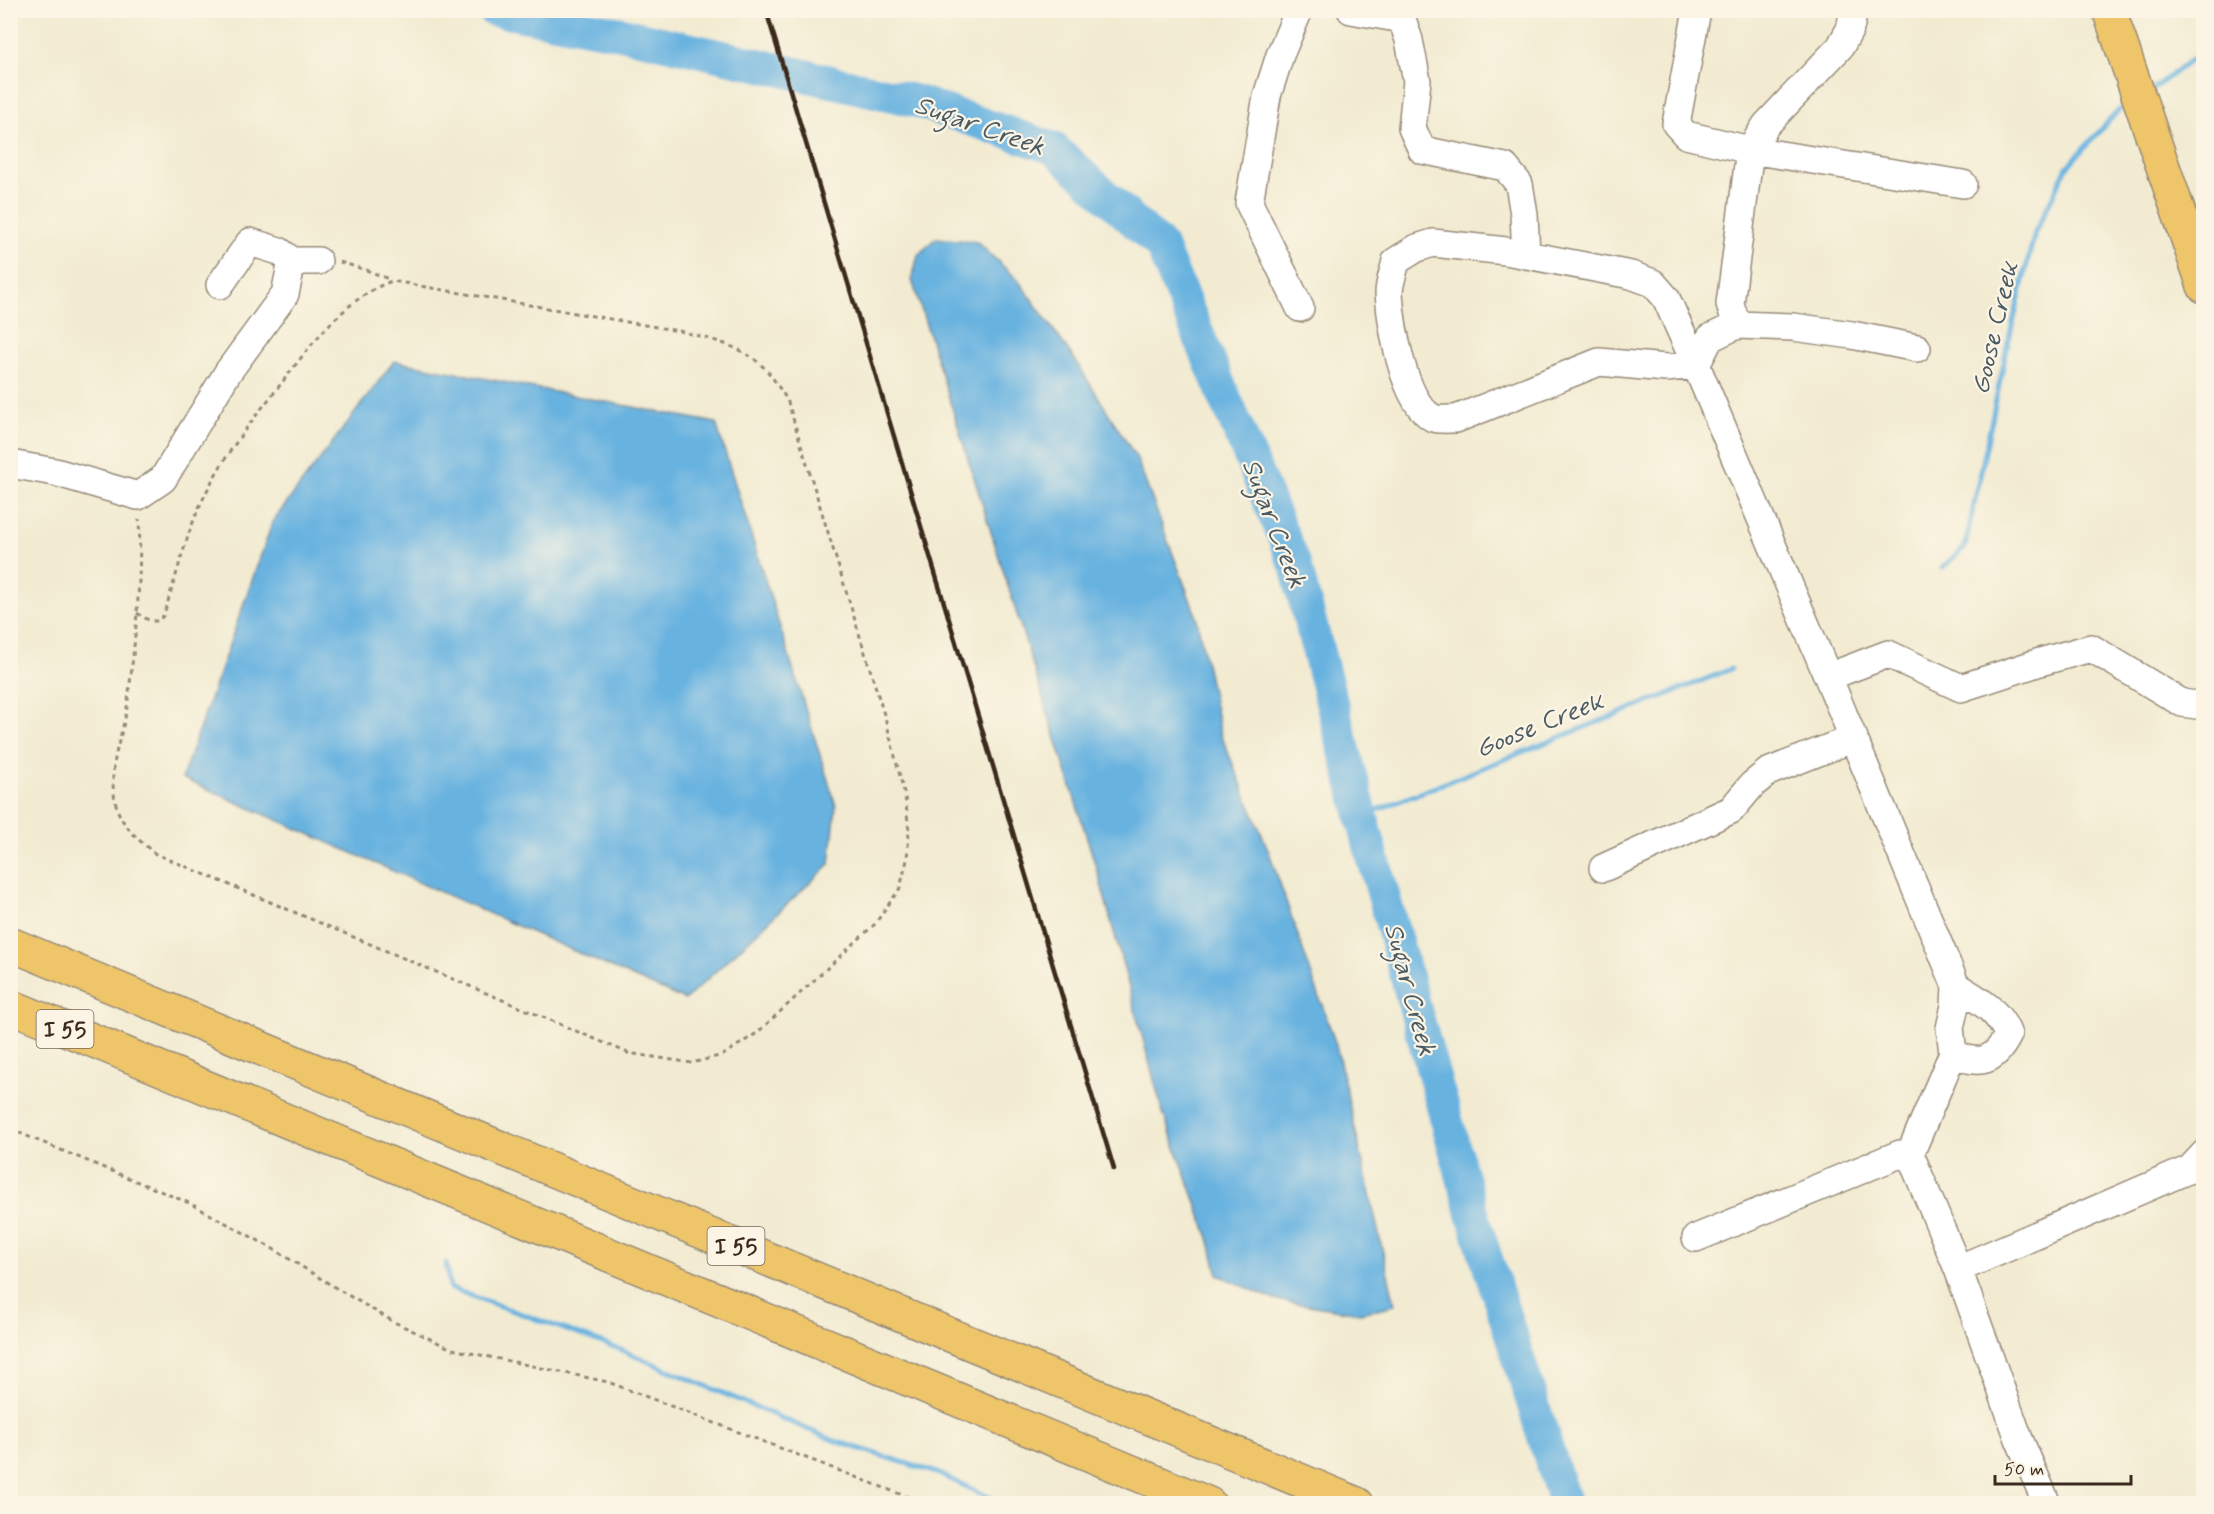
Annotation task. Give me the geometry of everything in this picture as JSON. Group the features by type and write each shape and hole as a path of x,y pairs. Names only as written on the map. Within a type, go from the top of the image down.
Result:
{"main road":[{"path":"2109,10 2204,286"},
{"name":"I 55","path":"10,944 1357,1503"},
{"name":"I 55","path":"10,1006 1209,1503"}],"lane":[{"path":"1299,10 1280,55 1267,96 1249,203 1300,308"},
{"path":"1351,10 1402,20 1409,40 1417,81 1412,128 1422,150 1505,167 1519,184 1524,214 1526,255"},
{"path":"1697,10 1676,124 1686,135 1750,150 1963,184"},
{"path":"1737,325 1730,304 1750,150 1766,125 1840,47 1850,29 1854,10"},
{"path":"10,464 55,472 138,496 163,480 228,372 285,294 305,261 250,242 220,285"},
{"path":"1696,366 1666,368 1599,362 1456,419 1434,418 1422,408 1407,384 1396,345 1389,291 1396,261 1418,248 1433,243 1526,255 1631,275 1653,283 1666,298 1696,366 1854,738 1956,986 1955,1006 1950,1028 1953,1053 1910,1154 1958,1269 2019,1440 2047,1503"},
{"path":"1696,366 1710,338 1737,325 1793,327 1852,335 1917,348"},
{"path":"1828,677 1888,654 1960,688 2091,648 2182,703 2204,706"},
{"path":"1603,868 1731,810 1752,785 1768,772 1854,738"},
{"path":"1953,1053 1968,1061 1989,1058 2001,1050 2008,1035 2004,1023 1988,1006 1956,986"},
{"path":"1696,1238 1900,1154 1910,1154"},
{"path":"1958,1269 2190,1169 2204,1154"}],"path":[{"path":"138,496 141,555 137,613 128,704 111,775 117,810 134,835 154,853 628,1053 692,1063 723,1055 757,1033 875,924 900,888 907,860 909,831 904,796 886,721 787,399 767,370 744,352 716,340 679,331 392,281 347,263 305,261"},
{"path":"137,613 150,621 158,621 163,616 202,500 222,462 242,433 326,329 362,296 392,281"},
{"path":"10,1129 189,1203 270,1247 394,1322 452,1349 608,1382 926,1503"}],"water":[{"path":"936,238 977,242 1018,280 1075,360 1136,457 1196,615 1221,735 1269,852 1336,1045 1395,1305 1360,1313 1275,1300 1218,1275 1209,1238 1163,1113 1098,873 912,280 918,255"},
{"path":"394,361 716,423 836,806 830,864 685,1000 182,778 273,521"}],"waterway":[{"name":"Sugar Creek","path":"493,10 624,34 916,101 1053,148 1161,246 1295,564 1370,847 1477,1229 1565,1504"},
{"name":"Goose Creek","path":"2153,89 2204,50"},
{"name":"Goose Creek","path":"1942,568 1965,547 2008,343 2035,232 2067,167 2124,107"},
{"name":"Goose Creek","path":"1362,816 1731,669"},
{"path":"446,1263 450,1288 619,1349 835,1441 937,1473 1004,1504"}],"railway":[{"path":"766,10 1114,1169"}]}
